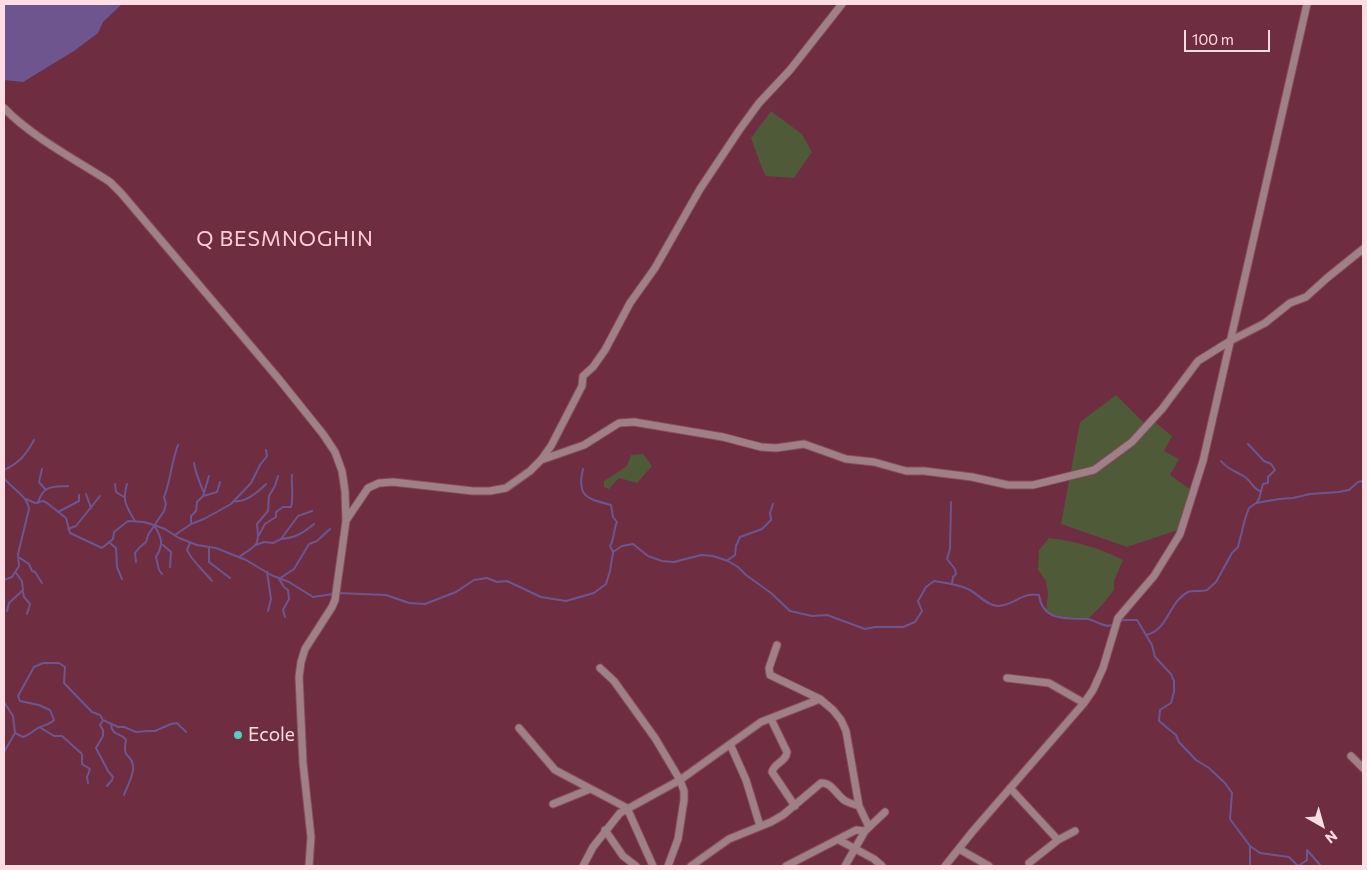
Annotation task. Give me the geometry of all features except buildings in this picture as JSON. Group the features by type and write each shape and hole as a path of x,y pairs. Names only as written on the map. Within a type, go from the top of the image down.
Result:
{"street":[{"path":"346,520 368,488 379,484 393,482 473,491 490,491 506,488 526,474 541,460 551,446 578,395 582,386 583,376 593,367 606,350 630,303 655,268 723,153 759,103 790,70 839,7 845,4"},
{"path":"945,866 1084,703 1093,690 1102,668 1118,618 1154,576 1180,534 1203,461 1307,4"},
{"path":"4,108 15,120 33,134 110,182 278,378 335,452 343,475 346,520 336,591 332,607 306,649 301,662 299,677 303,763 311,837 308,866"},
{"path":"541,460 584,445 619,423 634,422 723,437 761,447 776,448 804,444 846,459 874,462 906,472 924,471 972,477 1008,485 1033,485 1094,470 1132,442 1162,409 1198,361 1230,341 1265,323 1290,303 1306,297 1319,284 1363,249"},
{"path":"777,645 769,668 770,674 820,699 833,710 844,725 859,806 867,829"},
{"path":"600,668 614,681 655,738 680,780 684,791 678,839 668,866"},
{"path":"1007,678 1049,684 1084,703"},
{"path":"583,866 605,830 627,808 680,780 761,722 820,699"},
{"path":"771,719 787,752 785,758 773,768 772,772 795,806"},
{"path":"519,728 555,770 627,808 653,866"},
{"path":"730,744 746,780 760,826"},
{"path":"1351,756 1363,768"},
{"path":"691,866 729,839 777,819 821,783 825,783 845,800 859,806"},
{"path":"553,804 590,788"},
{"path":"1010,788 1058,840"},
{"path":"845,866 867,829 886,812"},
{"path":"786,866 856,830 867,829"},
{"path":"605,830 620,851 636,866"},
{"path":"1030,865 1058,840 1075,831"},
{"path":"839,840 874,859 882,866"},
{"path":"959,849 989,866"}],"green space":[{"path":"771,111 802,134 812,152 794,178 766,176 751,138"},
{"path":"1116,395 1146,425 1151,419 1172,436 1164,451 1179,459 1170,475 1191,490 1178,530 1127,547 1061,524 1080,422"},
{"path":"643,454 652,466 637,483 619,478 609,489 604,487 604,481 627,466 631,455"},
{"path":"1049,538 1087,546 1123,560 1114,581 1114,590 1088,619 1078,620 1053,616 1046,611 1048,594 1046,581 1038,570 1039,550"}],"shaded area":[{"path":"4,4 122,4 103,22 98,33 74,51 23,82 4,80"}],"waterway":[{"path":"4,470 22,458 34,440"},
{"path":"1248,444 1264,461 1271,464 1275,470 1268,477 1268,483 1263,484 1256,503"},
{"path":"136,562 135,553 146,542 148,535 164,511 166,504 164,497 178,445"},
{"path":"175,535 191,524 231,504 251,483 267,456 266,450"},
{"path":"1221,461 1245,477 1260,491"},
{"path":"194,463 203,491"},
{"path":"42,469 39,482 45,489"},
{"path":"583,469 581,486 586,496 611,505 613,517 617,522 610,546 613,552"},
{"path":"259,535 265,524 276,517 276,512 283,507 291,507 292,475"},
{"path":"191,523 191,516 196,511 197,502 203,496 209,476"},
{"path":"239,557 256,545 258,538 257,524 268,511 269,496 278,476"},
{"path":"4,478 26,500 29,509 18,554 19,566 12,577 4,580"},
{"path":"1119,622 1123,620 1137,620 1146,635 1159,628 1182,596 1190,591 1207,590 1216,582 1232,553 1238,547 1249,508 1256,503 1349,490 1358,482 1363,481"},
{"path":"203,496 217,492 220,482"},
{"path":"115,484 116,492 124,497"},
{"path":"127,484 126,503 135,521"},
{"path":"234,501 247,499 266,484"},
{"path":"38,503 45,490 53,487 68,486"},
{"path":"86,494 91,508"},
{"path":"58,512 79,501 79,495"},
{"path":"68,529 76,526 100,496"},
{"path":"26,499 35,503 43,501 47,503 66,518 70,533 102,548 113,539 114,532 128,521 144,522 165,529 179,538 197,545 216,548 246,560 271,575 289,582 313,597 333,594"},
{"path":"951,502 950,549 947,559 955,569 956,574 953,577 952,583"},
{"path":"728,560 735,555 740,537 762,529 771,520 770,513 773,504"},
{"path":"256,545 264,542 273,543 281,539 298,516 312,511"},
{"path":"281,539 299,534 314,524"},
{"path":"154,525 161,541 156,557 162,574"},
{"path":"285,617 283,610 289,599 288,590 279,579 294,569 309,544 317,541 330,529"},
{"path":"110,543 116,548 117,567 122,579"},
{"path":"190,543 187,550 189,554 212,581"},
{"path":"338,593 386,595 409,603 425,604 456,592 474,580 487,578 497,582 507,581 541,597 566,601 594,593 606,584 613,552 622,546 633,544 648,556 662,561 674,562 701,555 713,556 728,561 771,593 790,611 812,616 827,615 865,629 903,627 915,622 922,611 918,601 926,587 934,581 964,587 986,602 998,606 1027,595 1039,595 1045,610 1057,617 1087,619 1103,625 1113,625"},
{"path":"163,545 171,552 170,567"},
{"path":"209,547 209,562 230,578"},
{"path":"20,558 29,564 42,583"},
{"path":"267,572 271,599 268,611"},
{"path":"7,611 9,603 23,590 22,581 16,573"},
{"path":"23,592 24,597 30,604 27,614"},
{"path":"1146,635 1152,645 1155,657 1171,674 1174,681 1171,703 1160,710 1159,721 1176,735 1179,742 1196,760 1209,768 1225,783 1232,793 1230,819 1250,846 1250,866"},
{"path":"15,733 23,737 54,720 50,710 39,705 20,701 18,696 34,667 43,663 59,663 65,667 64,683 92,712 100,715 103,720 136,732 155,731 177,723 186,732"},
{"path":"4,702 13,716 15,733 4,752"},
{"path":"103,720 100,725 103,730 103,736 96,748 113,777 107,786"},
{"path":"111,724 113,731 126,740 125,751 133,765 132,776 124,795"},
{"path":"41,728 54,736 62,736 82,754 82,764 90,769 87,777 88,783"},
{"path":"1250,846 1260,853 1289,857 1298,866 1307,860 1307,850 1321,866"}],"place":[{"name":"Ecole","path":"238,735"}],"district":[{"name":"Q BESMNOGHIN","path":"285,239"}]}
